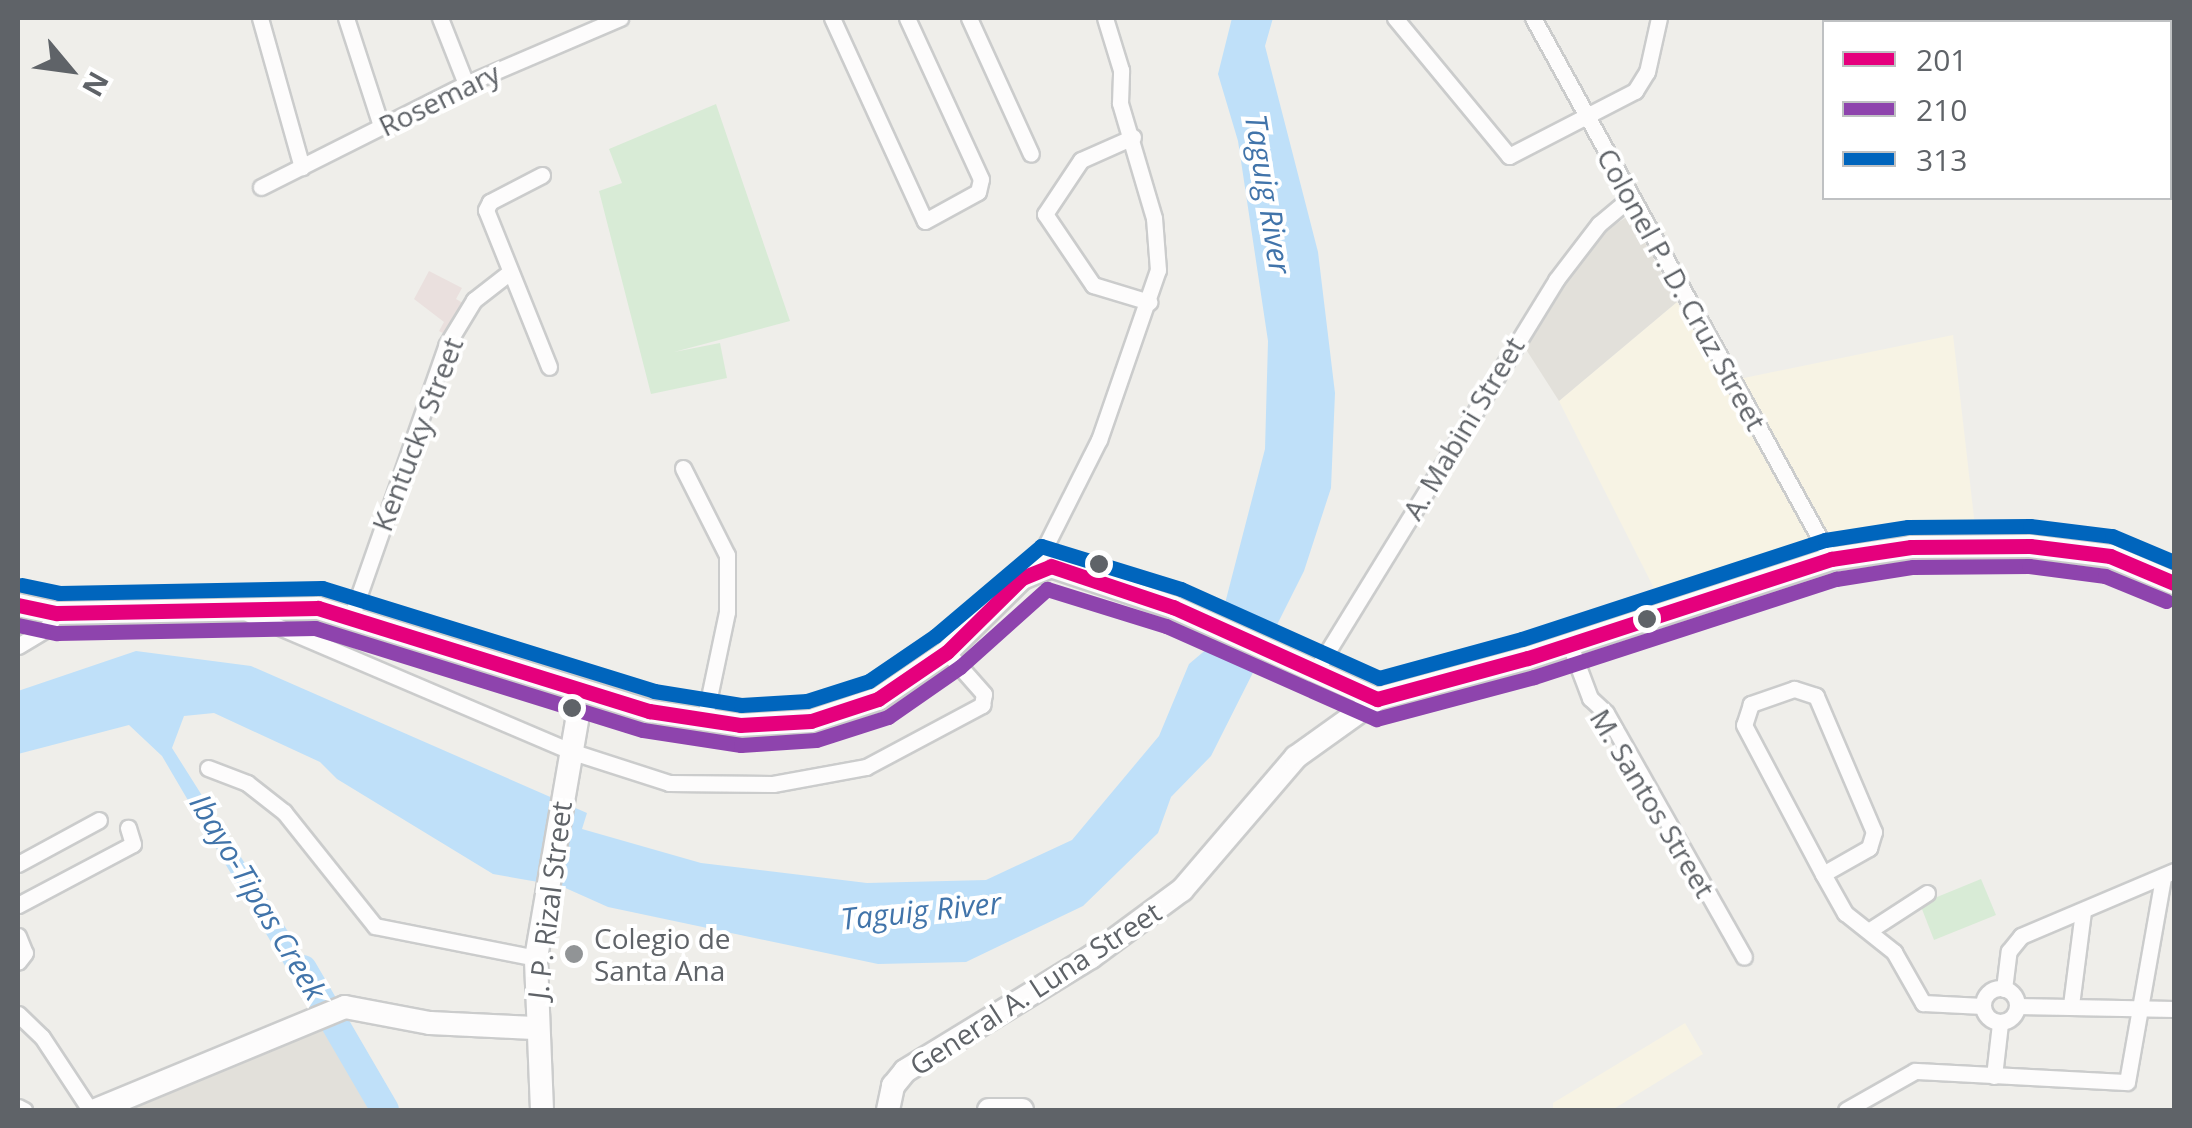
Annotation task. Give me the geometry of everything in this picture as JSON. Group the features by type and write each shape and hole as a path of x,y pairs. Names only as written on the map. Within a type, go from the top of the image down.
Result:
{"main road":[{"name":"General A. Luna Street","path":"888,1110 893,1086 905,1071 1090,957 1182,890 1296,757 1377,699 1570,645 1832,559 1911,548 2030,546 2110,556 2174,582"},
{"path":"18,606 57,613 247,613 318,608 352,615 582,704 704,721 774,724 842,714 905,684 947,652 1033,570 1063,567 1222,629 1377,699"},
{"name":"J. P. Rizal Street","path":"542,1110 534,1028 536,958 570,750 582,704"},
{"path":"93,1110 345,1008 430,1023 534,1028"},
{"path":"989,1110 1022,1110"}],"street":[{"path":"260,18 302,167"},
{"path":"346,18 381,126"},
{"path":"440,18 466,84"},
{"name":"Rosemary","path":"261,187 590,24 620,18"},
{"path":"832,18 924,221 978,192 981,179 907,18"},
{"path":"969,18 1030,154"},
{"path":"1033,570 1100,440 1158,270 1154,218 1106,18"},
{"path":"1394,18 1510,156 1588,118 1642,82 1659,18"},
{"name":"Colonel P. D. Cruz Street","path":"1533,18 1832,559"},
{"path":"1132,137 1081,160 1045,214 1093,285 1148,302"},
{"path":"542,175 487,206 549,367"},
{"name":"A. Mabini Street","path":"1315,672 1546,295 1599,224 1630,199"},
{"name":"Kentucky Street","path":"352,615 446,346 474,300 510,272"},
{"path":"683,468 728,568 727,612 704,721"},
{"path":"18,646 57,613"},
{"path":"247,613 570,750 670,784 772,784 866,768 982,705 984,694 947,652"},
{"name":"M. Santos Street","path":"1570,645 1590,698 1606,714 1744,956"},
{"path":"1823,874 1869,848 1874,832 1816,696 1794,689 1751,704 1744,725 1823,874 1845,913 1894,952 1923,1003 1982,1006 2000,1022"},
{"path":"208,768 247,784 284,812 375,926 536,958"},
{"path":"18,864 98,820"},
{"path":"18,905 133,844 128,828"},
{"path":"2017,1006 2004,988 2014,941 2169,874"},
{"path":"1846,1110 1915,1071 2119,1086 2133,1072 2169,874"},
{"path":"1870,930 1927,893"},
{"path":"2072,1005 2083,911"},
{"path":"18,936 25,953 18,962"},
{"path":"1982,1006 1989,992 2004,988"},
{"path":"1994,1076 2000,1022 2017,1006 2072,1005 2172,1015"},
{"path":"18,1014 42,1037 93,1110"}],"shaded area":[{"path":"1630,215 1677,302 1559,401 1522,343 1598,235"},
{"path":"429,271 462,288 456,299 468,306 450,337 439,331 444,322 414,299"},
{"path":"1677,302 1823,552 1661,602 1559,401"},
{"path":"1953,335 1976,535 1831,542 1739,379"},
{"path":"1685,1023 1703,1054 1612,1110 1553,1110 1553,1103"},
{"path":"325,1026 369,1110 107,1110"}],"green space":[{"path":"716,104 790,321 674,352 720,343 727,378 651,394 599,191 622,183 609,149"},
{"path":"1981,879 1996,915 1934,940 1920,904"}],"water":[{"name":"Taguig River","path":"1232,18 1273,18 1265,46 1318,252 1335,393 1331,488 1304,571 1211,756 1171,797 1158,833 1083,906 966,962 878,964 608,907 561,886 493,874 337,779 320,762 214,713 184,716 172,748 328,995 308,1005 162,756 129,725 18,754 18,691 136,651 251,666 587,813 582,829 701,863 867,883 986,880 1072,840 1159,736 1189,664 1215,642 1265,449 1268,341 1238,141 1218,74"}],"waterway":[{"name":"Ibayo-Tipas Creek","path":"303,969 385,1110"}],"transit line":[{"name":"313","path":"22,585 59,593 322,588 654,691 741,705 807,701 869,681 935,636 1041,546 1181,589 1379,678 1522,639 1825,540 1908,527 2030,526 2112,536 2174,562"},
{"name":"201","path":"1377,699 1528,658 1831,559 1911,547 2030,546 2110,556 2174,583"},
{"name":"201","path":"18,605 57,613 318,608 649,711 740,725 811,721 878,699 947,652 1022,578 1051,566 1173,607 1377,699"},
{"name":"210","path":"18,625 57,633 315,628 643,730 741,745 816,740 888,717 960,667 1047,589 1166,626 1376,719 1534,677 1836,579 1913,567 2029,566 2105,576 2166,601"}],"place":[{"name":"Colegio de Santa Ana","path":"574,954"}]}
